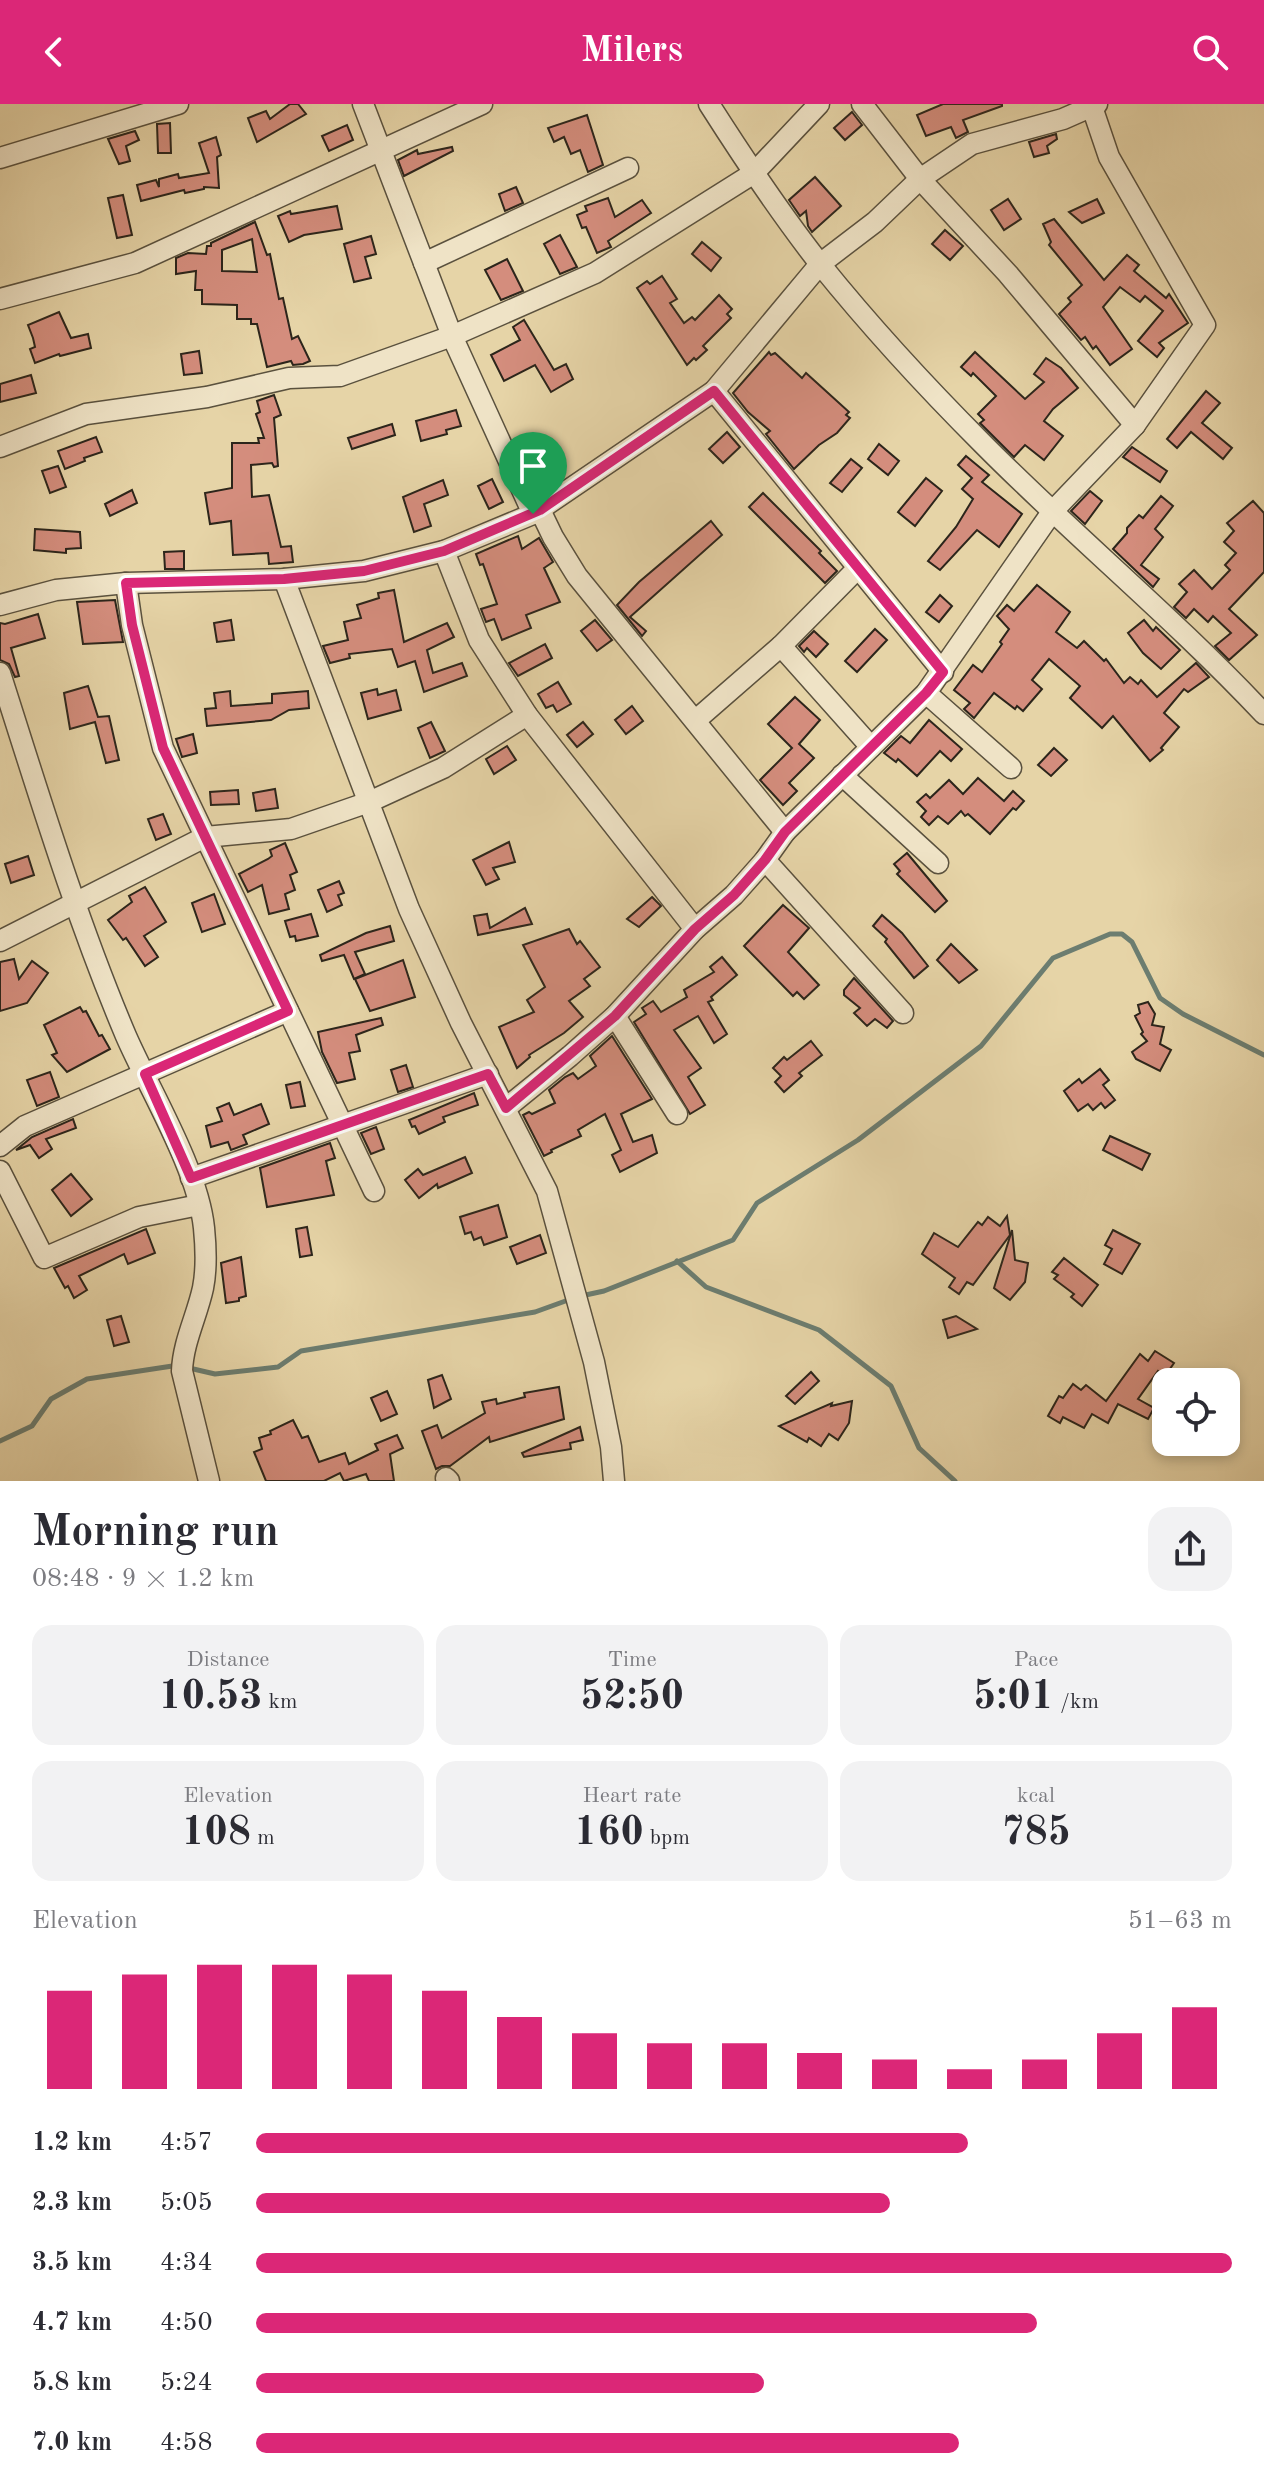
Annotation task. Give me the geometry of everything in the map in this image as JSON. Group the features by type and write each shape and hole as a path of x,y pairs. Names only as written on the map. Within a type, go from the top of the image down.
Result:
{"street":[{"path":"0,158 124,111 178,104"},
{"path":"363,104 452,336 537,512 577,576 785,832"},
{"path":"0,299 135,263 482,104"},
{"path":"709,104 820,264 972,432 1052,512 1156,604 1264,714"},
{"path":"0,447 86,414 207,397 289,378 340,376 452,336 595,273 754,173 819,104"},
{"path":"862,104 920,179 1008,274 1135,425"},
{"path":"0,605 56,590 126,583 284,579 364,571 444,551 537,512 714,391 820,264 875,222 920,179 972,144 1063,119 1094,105 1109,157 1205,325 1135,425 1052,512 926,693 785,832 734,895 695,929 615,1016 506,1108"},
{"path":"424,263 628,168"},
{"path":"714,391 943,672"},
{"path":"444,551 479,640 527,715 695,929"},
{"path":"696,720 781,646 857,569"},
{"path":"284,579 409,909 461,1023 547,1191 594,1362 611,1447 614,1481"},
{"path":"126,583 132,625 163,748 374,1191"},
{"path":"781,646 871,747"},
{"path":"0,673 74,904 127,1037 191,1178 204,1224 206,1262 203,1289 182,1364 209,1481"},
{"path":"926,693 1011,768"},
{"path":"0,941 205,837 291,829 369,802 443,768 527,715"},
{"path":"842,775 938,863"},
{"path":"765,860 903,1013"},
{"path":"0,1146 25,1126 288,1011"},
{"path":"615,1016 677,1114"},
{"path":"191,1178 488,1074"},
{"path":"0,1171 44,1258 139,1217 199,1205"}],"building":[{"path":"290,104 298,104 306,114 257,142 248,118 266,111 270,119"},
{"path":"943,104 1002,106 963,120 968,132 956,138 951,127 926,136 917,115"},
{"path":"852,112 862,125 845,140 834,128"},
{"path":"587,115 603,165 588,172 580,150 571,154 564,137 554,142 548,128"},
{"path":"170,123 171,153 158,153 157,124"},
{"path":"347,125 353,140 329,151 322,136"},
{"path":"135,131 139,140 126,146 130,161 119,164 108,139"},
{"path":"1056,134 1057,139 1047,146 1049,153 1034,157 1029,142"},
{"path":"216,137 221,155 217,157 219,188 204,187 185,193 184,190 141,201 137,185 156,180 159,187 159,179 178,174 179,178 209,173 199,143"},
{"path":"452,147 453,151 404,176 398,160 417,150 418,154"},
{"path":"815,177 841,206 812,232 806,211 800,216 789,200"},
{"path":"516,187 523,203 505,211 499,194"},
{"path":"123,195 132,235 117,238 108,198"},
{"path":"608,198 615,217 642,200 651,213 608,241 611,247 597,253 577,215 587,211 585,206"},
{"path":"1008,199 1021,219 1004,230 991,210"},
{"path":"1097,199 1104,213 1082,223 1069,212"},
{"path":"337,206 342,229 304,235 289,242 278,216 290,211 291,214"},
{"path":"1054,219 1104,280 1127,255 1139,265 1134,271 1166,298 1169,294 1188,323 1159,343 1164,348 1157,357 1138,341 1163,311 1145,296 1140,302 1120,287 1103,307 1132,349 1110,365 1096,346 1093,349 1085,337 1081,340 1059,314 1071,302 1068,298 1082,285 1049,245 1051,242 1043,224"},
{"path":"255,222 267,255 270,254 279,299 283,298 292,339 298,336 310,361 293,365 291,361 267,367 257,324 251,324 251,319 237,319 237,305 202,304 202,290 195,290 196,271 176,274 176,258 188,253 206,254 207,246","holes":["252,239 257,272 222,271 222,250"]},
{"path":"945,230 963,246 950,260 932,244"},
{"path":"560,235 577,267 560,274 544,244"},
{"path":"371,236 376,254 365,257 371,278 354,282 344,244"},
{"path":"702,242 721,258 711,271 692,254"},
{"path":"507,259 523,291 501,300 485,270"},
{"path":"662,276 677,299 670,303 684,323 692,317 695,320 719,295 732,309 727,314 731,318 703,346 707,350 687,365 637,288"},
{"path":"59,312 71,338 88,334 91,348 59,354 35,363 30,349 35,347 28,325"},
{"path":"524,320 554,370 566,364 573,379 551,392 535,365 504,381 491,355 520,340 513,327"},
{"path":"199,351 202,373 184,375 181,354"},
{"path":"769,352 771,355 775,353 802,378 806,373 849,412 846,415 850,418 837,433 794,469 766,434 770,431 748,412 733,393"},
{"path":"975,352 1025,399 1044,382 1034,374 1046,358 1061,368 1078,388 1044,421 1063,436 1044,460 1025,445 1014,457 980,423 984,420 978,414 996,396 973,373 971,376 961,367"},
{"path":"31,375 36,393 0,402 0,384"},
{"path":"1206,391 1220,403 1202,423 1232,448 1223,459 1191,432 1177,448 1167,439"},
{"path":"274,395 281,415 274,418 278,466 274,467 272,463 251,465 252,497 269,495 281,547 291,546 293,562 269,564 268,553 233,555 231,521 210,524 205,493 232,488 232,443 259,443 258,438 264,438 256,414 260,412 257,401"},
{"path":"456,410 461,426 446,430 447,434 421,441 416,421"},
{"path":"392,424 395,435 352,449 348,438"},
{"path":"727,432 740,447 723,463 709,449"},
{"path":"96,437 102,452 65,469 58,451"},
{"path":"879,444 899,461 888,475 868,459"},
{"path":"1132,447 1167,471 1160,482 1123,457"},
{"path":"966,456 989,475 982,482 1022,514 999,547 977,530 940,570 928,561 956,527 973,499 962,489 972,478 958,465"},
{"path":"851,459 862,468 842,492 830,483"},
{"path":"58,466 66,487 50,493 42,471"},
{"path":"926,478 942,491 915,526 898,512"},
{"path":"492,479 503,502 489,509 478,486"},
{"path":"443,480 448,495 424,504 431,526 414,532 403,497"},
{"path":"132,490 137,503 110,516 105,504"},
{"path":"1090,491 1102,501 1085,524 1071,511"},
{"path":"763,493 837,571 825,583 749,507"},
{"path":"1161,496 1173,506 1155,529 1163,537 1141,565 1159,579 1153,587 1113,549 1127,533 1127,528 1139,515 1143,518"},
{"path":"1253,501 1264,513 1264,572 1229,609 1257,635 1229,660 1215,646 1231,633 1213,616 1208,622 1194,609 1186,618 1174,607 1187,592 1179,584 1194,570 1212,589 1230,570 1225,565 1236,553 1224,542 1234,531 1227,523"},
{"path":"711,521 722,535 630,617 646,631 642,636 617,605 639,582"},
{"path":"35,529 80,532 81,548 66,549 66,553 34,550"},
{"path":"518,536 522,549 539,538 553,562 544,568 560,602 526,615 531,628 502,640 494,619 486,622 481,609 497,604 483,564 480,565 476,554"},
{"path":"184,551 184,569 165,569 164,552"},
{"path":"1037,585 1070,612 1056,632 1077,648 1084,641 1104,661 1106,659 1124,683 1130,677 1138,684 1141,680 1157,697 1196,663 1209,677 1188,692 1184,689 1164,713 1179,727 1161,748 1163,750 1150,761 1113,716 1102,728 1070,698 1080,686 1049,659 1032,680 1042,689 1023,711 1017,706 1015,709 994,693 974,718 964,709 970,703 954,690 973,665 982,672 1002,644 1000,642 1009,629 997,616 1007,605 1014,611"},
{"path":"394,590 404,642 447,623 454,637 427,650 433,673 462,663 467,676 424,692 415,661 398,667 392,649 349,654 350,658 330,663 323,646 348,640 344,622 361,618 357,605 379,598 378,593"},
{"path":"940,595 952,606 939,622 926,612"},
{"path":"115,600 123,642 83,644 77,602"},
{"path":"38,614 45,638 11,648 19,676 15,677 9,664 0,660 0,623"},
{"path":"231,620 234,640 217,642 214,623"},
{"path":"595,620 612,640 597,651 581,631"},
{"path":"1144,620 1153,631 1156,627 1180,650 1161,669 1143,653 1128,633"},
{"path":"875,629 887,640 857,672 845,661"},
{"path":"814,631 828,644 816,657 807,648 804,652 799,646"},
{"path":"545,644 552,658 518,676 509,663"},
{"path":"558,682 571,704 557,712 553,705 546,708 538,694"},
{"path":"88,686 98,717 109,716 119,760 106,763 95,722 70,729 64,693"},
{"path":"377,689 378,695 396,690 401,710 368,719 361,693"},
{"path":"230,691 231,706 272,703 272,694 308,691 309,708 289,710 271,720 207,726 205,709 216,708 214,693"},
{"path":"795,697 820,720 799,744 814,758 789,783 797,791 783,805 760,780 792,748 768,724"},
{"path":"632,706 643,721 626,734 615,720"},
{"path":"929,720 962,749 951,761 940,751 917,776 898,759 896,762 884,753 901,736 910,743"},
{"path":"431,722 445,751 430,758 418,728"},
{"path":"583,722 593,734 577,747 567,735"},
{"path":"193,734 197,753 182,757 176,739"},
{"path":"507,746 516,760 494,774 486,759"},
{"path":"1054,748 1067,760 1051,776 1038,765"},
{"path":"978,778 1004,801 1013,791 1024,801 1016,810 1013,808 990,834 961,811 948,824 938,816 929,825 921,817 926,811 917,802 926,794 930,798 949,780 963,794"},
{"path":"275,789 278,808 256,811 253,793"},
{"path":"238,790 239,804 211,805 210,792"},
{"path":"163,814 171,834 156,840 148,819"},
{"path":"509,842 515,862 493,868 499,879 486,885 473,860"},
{"path":"285,843 297,872 290,875 295,890 285,894 289,909 269,914 262,885 248,892 239,874 268,859 272,856 270,850"},
{"path":"907,853 947,901 935,912 897,874 900,871 894,864"},
{"path":"28,856 34,875 11,883 5,864"},
{"path":"339,881 344,893 338,895 342,905 327,912 318,890"},
{"path":"145,887 166,922 144,936 158,957 145,966 126,938 123,940 108,920 132,902 129,896"},
{"path":"214,894 225,924 202,932 192,903"},
{"path":"652,897 661,906 639,927 627,919"},
{"path":"783,905 809,928 788,952 819,985 804,999 797,992 793,996 744,946"},
{"path":"525,908 532,924 478,935 474,916 487,914 490,928"},
{"path":"311,914 318,936 296,941 295,936 290,937 285,921"},
{"path":"882,915 902,933 928,966 914,978 885,942 887,939 873,926"},
{"path":"390,926 394,941 355,952 365,974 354,979 344,955 322,961 320,955 366,933"},
{"path":"569,929 577,944 580,941 600,967 584,979 590,986 569,1001 583,1017 529,1055 517,1068 499,1027 534,1012 527,1000 545,987 523,945"},
{"path":"951,944 977,970 959,983 937,960"},
{"path":"722,957 737,975 708,1002 727,1034 714,1043 698,1016 674,1030 701,1068 688,1077 705,1105 690,1114 634,1022 646,1014 642,1008 653,1001 661,1012 687,997 684,990 714,972 710,967"},
{"path":"14,959 19,979 32,961 48,973 27,1003 0,1011 0,962"},
{"path":"403,960 415,997 370,1011 355,979"},
{"path":"854,978 893,1021 887,1028 875,1019 867,1026 854,1013 860,1008 844,995 844,990"},
{"path":"1148,1002 1155,1014 1152,1025 1164,1027 1160,1044 1171,1050 1160,1071 1136,1059 1132,1052 1147,1041 1135,1016 1140,1013 1138,1005"},
{"path":"80,1007 83,1012 86,1011 110,1049 67,1072 52,1055 57,1053 44,1025"},
{"path":"381,1018 383,1025 356,1035 360,1051 349,1053 355,1079 337,1083 322,1052 318,1032"},
{"path":"612,1036 652,1099 621,1114 633,1142 652,1135 657,1153 620,1172 612,1155 621,1150 605,1114 578,1130 581,1136 544,1156 523,1115 555,1103 549,1090 565,1077 573,1073 578,1079 596,1066 590,1056"},
{"path":"811,1041 822,1055 799,1073 802,1076 784,1092 775,1082 781,1076 773,1068 784,1057 787,1060"},
{"path":"406,1065 413,1087 398,1092 391,1070"},
{"path":"1100,1069 1109,1080 1103,1085 1115,1100 1105,1108 1101,1103 1093,1110 1088,1104 1078,1111 1064,1091 1079,1079 1082,1083"},
{"path":"50,1072 59,1097 37,1106 27,1080"},
{"path":"300,1082 305,1106 291,1108 286,1085"},
{"path":"474,1093 478,1105 443,1117 445,1122 419,1134 415,1126 412,1127 409,1120"},
{"path":"229,1103 234,1115 261,1104 269,1124 243,1135 247,1144 231,1150 228,1142 211,1147 206,1126 222,1121 217,1108"},
{"path":"73,1119 76,1128 46,1139 52,1149 39,1158 30,1145 16,1150 32,1137"},
{"path":"376,1127 384,1149 371,1154 361,1133"},
{"path":"1110,1136 1150,1154 1142,1170 1103,1150"},
{"path":"330,1143 335,1158 326,1161 334,1195 267,1207 260,1168"},
{"path":"465,1157 472,1173 438,1188 437,1184 419,1198 405,1180 418,1169 423,1175"},
{"path":"71,1174 92,1199 71,1216 52,1190"},
{"path":"498,1205 507,1237 484,1245 481,1237 474,1240 471,1232 465,1234 460,1217"},
{"path":"1007,1216 1010,1235 973,1285 967,1282 959,1294 949,1287 955,1278 922,1254 934,1233 958,1247 978,1222 982,1225 988,1217 1000,1226"},
{"path":"307,1227 312,1255 300,1257 296,1229"},
{"path":"146,1229 155,1253 128,1264 124,1254 79,1276 87,1290 74,1298 68,1286 65,1288 54,1268"},
{"path":"1012,1230 1015,1260 1028,1263 1025,1282 1010,1300 994,1288"},
{"path":"1113,1230 1140,1244 1122,1274 1104,1264 1112,1249 1105,1245"},
{"path":"540,1235 546,1253 517,1264 510,1247"},
{"path":"241,1257 246,1296 239,1298 239,1301 226,1303 221,1263"},
{"path":"1064,1258 1098,1285 1082,1306 1071,1297 1074,1294 1054,1279 1058,1275 1052,1272"},
{"path":"121,1316 129,1342 114,1346 107,1320"},
{"path":"956,1316 977,1329 948,1338 943,1320"},
{"path":"1155,1351 1174,1363 1171,1368 1152,1368 1152,1379 1138,1399 1152,1407 1148,1419 1118,1404 1108,1423 1092,1414 1084,1428 1063,1417 1060,1423 1048,1416 1059,1396 1063,1398 1073,1384 1081,1390 1086,1385 1106,1401 1140,1354 1148,1361"},
{"path":"811,1372 819,1381 795,1404 786,1396"},
{"path":"442,1375 451,1399 434,1408 428,1380"},
{"path":"559,1387 564,1419 490,1442 489,1437 450,1466 436,1469 422,1431 437,1425 442,1438 485,1413 482,1402 496,1399 497,1404 525,1397 524,1393"},
{"path":"387,1391 397,1414 381,1421 371,1398"},
{"path":"852,1401 849,1423 838,1440 829,1434 821,1446 809,1438 807,1442 779,1426 832,1403 831,1406"},
{"path":"293,1420 302,1438 308,1436 319,1462 345,1453 349,1464 378,1450 375,1444 397,1435 403,1448 390,1454 394,1481 369,1481 366,1474 344,1481 340,1473 324,1481 266,1481 254,1452 262,1449 259,1438"},
{"path":"580,1427 583,1440 570,1443 571,1449 524,1457 522,1453"}],"waterway":[{"path":"581,1296 604,1291 733,1240 757,1203 858,1140 981,1046 1053,958 1110,934 1122,934 1132,942 1160,998 1183,1014 1264,1055"},
{"path":"677,1261 706,1287 819,1330 891,1386 919,1448 955,1481"},
{"path":"189,1368 215,1374 278,1367 301,1351 535,1312 571,1299"},
{"path":"0,1441 32,1426 51,1399 87,1379 179,1365"}],"route":[{"path":"714,391 943,672 926,693 785,832 734,895 695,929 615,1016 506,1108 488,1074 191,1178 145,1074 288,1011 163,748 132,625 126,583 284,579 364,571 444,551 533,514 714,391"}]}
